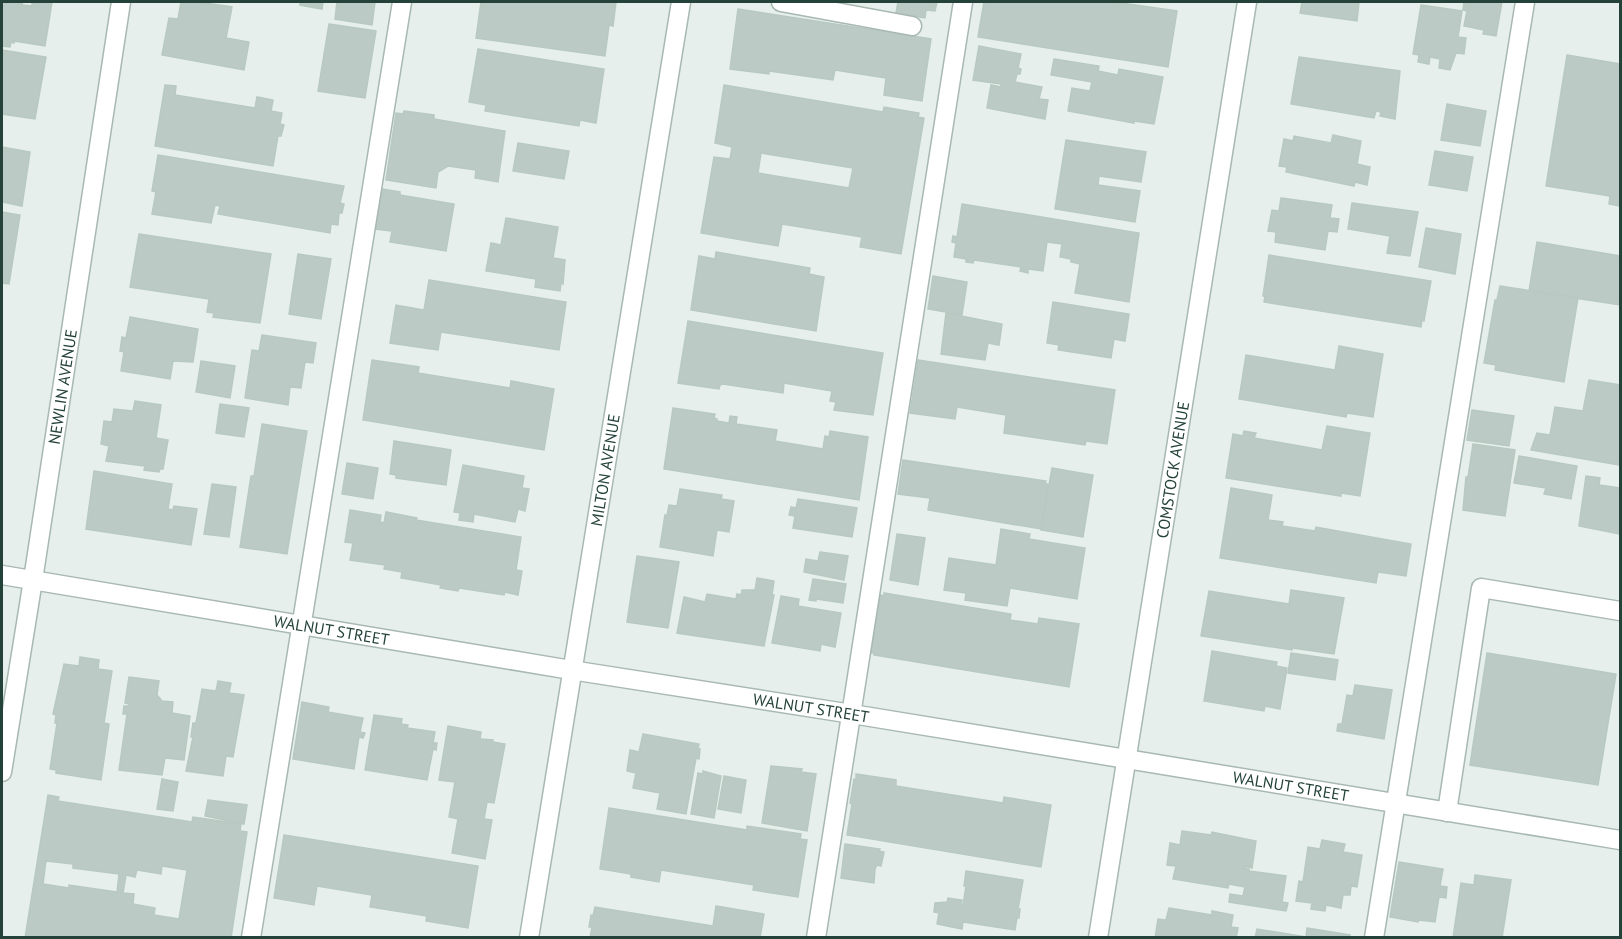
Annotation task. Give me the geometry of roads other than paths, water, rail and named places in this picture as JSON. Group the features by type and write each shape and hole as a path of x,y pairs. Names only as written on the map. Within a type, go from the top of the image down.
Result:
{"street":[{"name":"NEWLIN AVENUE","path":"2,772 121,2"},
{"path":"251,938 402,2"},
{"name":"MILTON AVENUE","path":"529,938 681,2"},
{"path":"781,2 912,26"},
{"path":"816,938 963,2"},
{"name":"COMSTOCK AVENUE","path":"1098,938 1247,2"},
{"path":"1374,938 1525,2"},
{"name":"WALNUT STREET","path":"2,575 1620,840"},
{"path":"1447,812 1481,588 1620,611"}]}
